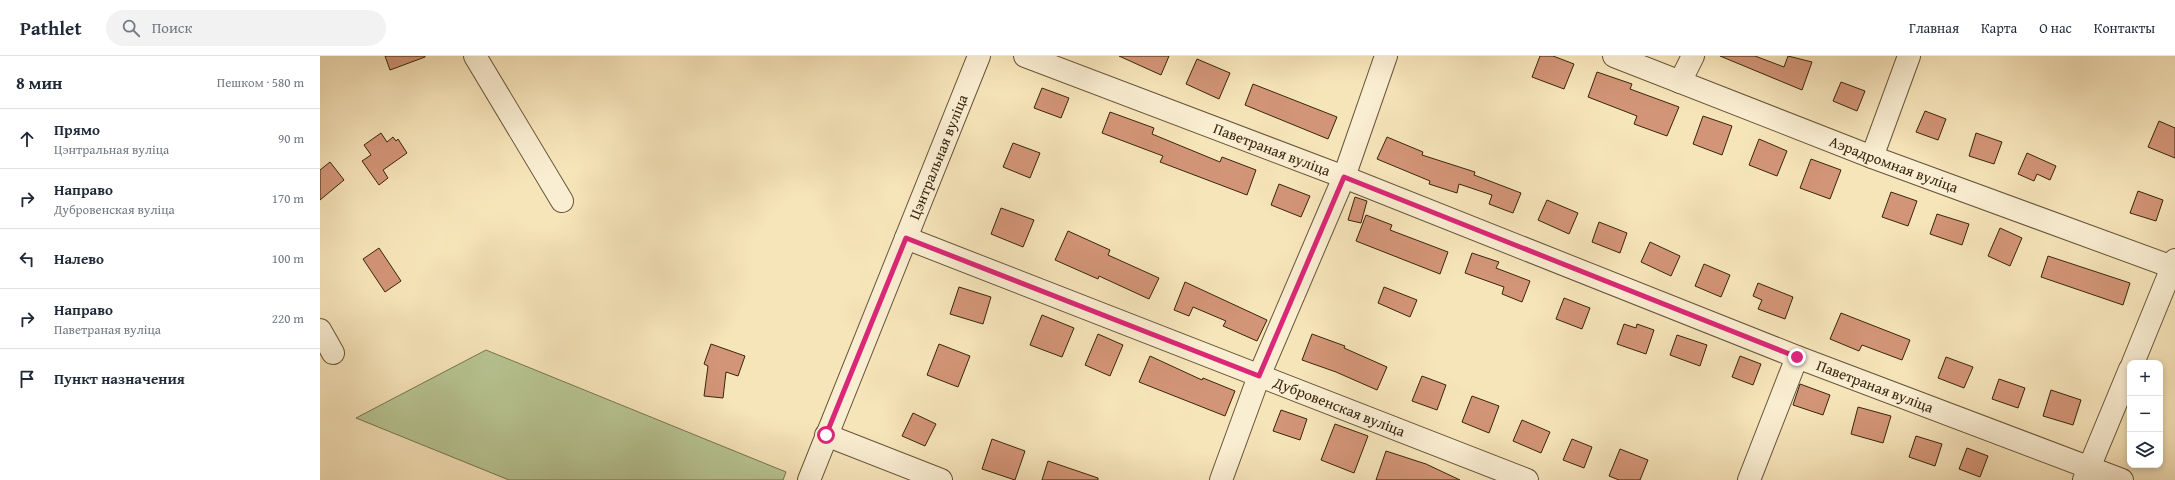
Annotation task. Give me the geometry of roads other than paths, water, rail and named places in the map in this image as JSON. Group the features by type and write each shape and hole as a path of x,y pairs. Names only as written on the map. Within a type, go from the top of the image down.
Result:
{"street":[{"path":"475,56 562,201"},
{"name":"Цэнтральная вуліца","path":"809,480 979,56"},
{"name":"Паветраная вуліца","path":"1025,56 1344,177 2087,474 2122,480"},
{"path":"1221,480 1259,376 1344,177 1386,56"},
{"name":"Аэрадромная вуліца","path":"1614,56 1872,157 2174,265"},
{"path":"1680,82 1693,56"},
{"path":"1872,157 1909,56"},
{"name":"Дубровенская вуліца","path":"906,238 1527,480"},
{"path":"2134,360 2174,265"},
{"path":"320,330 333,353"},
{"path":"1749,480 1797,357"},
{"path":"2087,474 2127,376"},
{"path":"826,435 941,480"}]}
